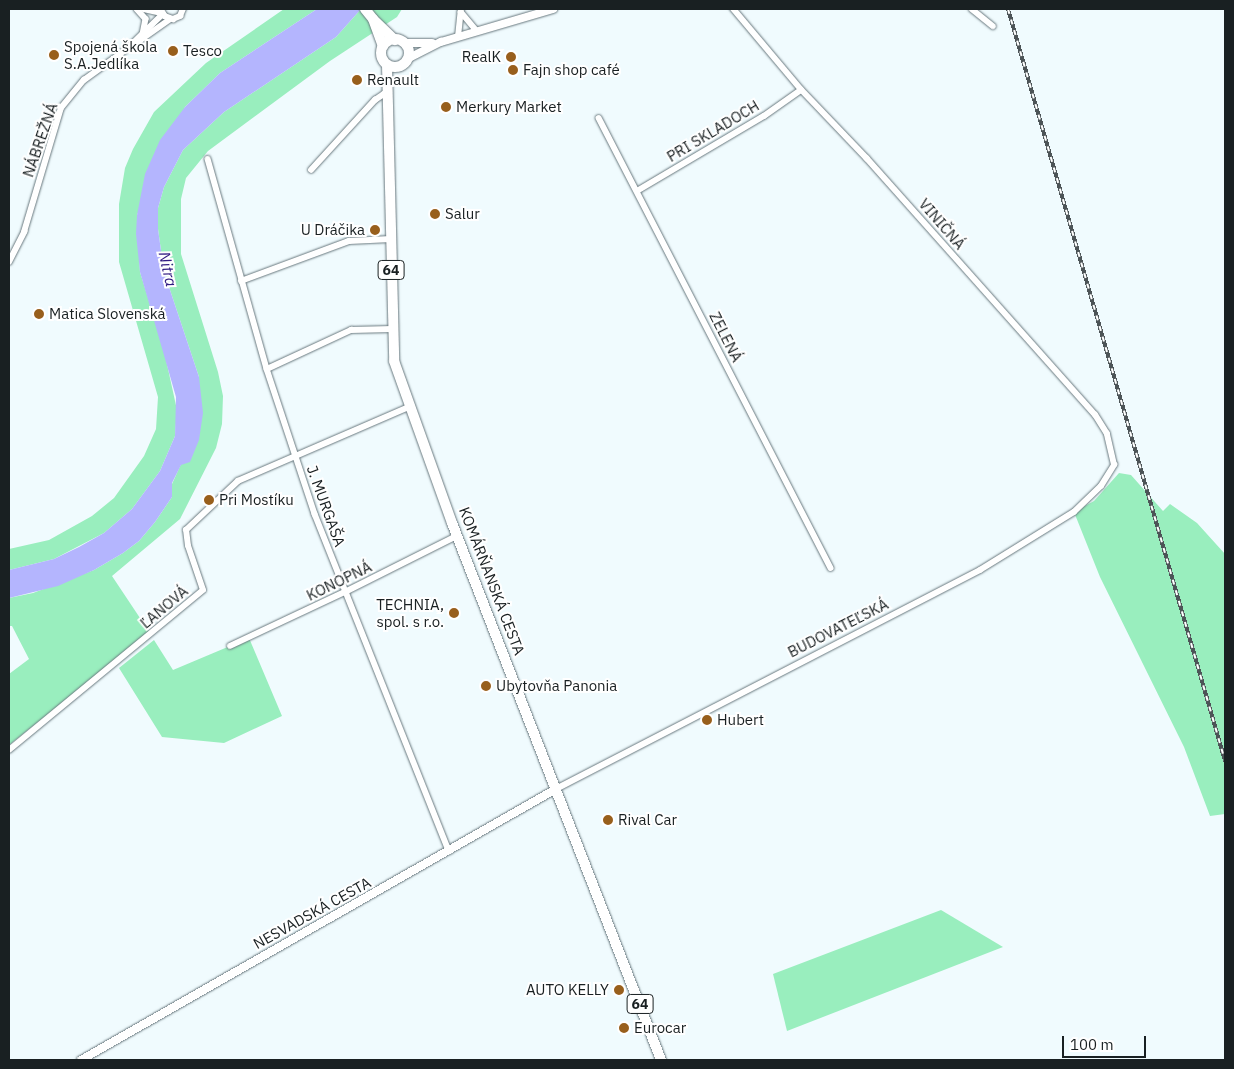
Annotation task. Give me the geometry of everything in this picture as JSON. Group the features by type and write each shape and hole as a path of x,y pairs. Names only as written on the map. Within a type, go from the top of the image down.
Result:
{"main road":[{"name":"64","path":"365,9 372,19 383,46 382,56 387,64"},
{"name":"64","path":"372,19 400,41"},
{"path":"383,46 388,41 400,41 408,51 404,62 387,64"},
{"name":"KOMÁRŇANSKÁ CESTA","path":"389,94 404,62"},
{"name":"KOMÁRŇANSKÁ CESTA","path":"387,64 394,361 408,407 457,536 524,703 662,1060"}],"street":[{"path":"137,9 146,19 143,34"},
{"path":"144,9 162,12 170,19"},
{"name":"NÁBREŽNÁ","path":"126,48 170,19 180,16 183,9"},
{"path":"404,62 417,52 441,42 553,9"},
{"name":"VINIČNÁ","path":"733,9 801,90 867,160 1095,414 1107,434 1114,465"},
{"path":"972,9 994,26"},
{"path":"461,11 478,31"},
{"path":"458,37 461,11"},
{"name":"NÁBREŽNÁ","path":"9,262 24,232 61,108 84,80 143,34 162,12"},
{"path":"400,41 441,42"},
{"name":"PRI SKLADOCH","path":"637,191 764,116 801,90"},
{"path":"311,170 375,100 384,94 389,94"},
{"name":"ZELENÁ","path":"599,118 831,568"},
{"name":"J. MURGAŠA","path":"208,159 241,281 295,457 345,592 449,851"},
{"path":"241,281 349,241 391,239"},
{"path":"9,244 16,248"},
{"path":"267,368 351,330 392,329"},
{"name":"ĽANOVÁ","path":"9,750 203,590 188,546 186,530 238,481 408,407"},
{"name":"BUDOVATEĽSKÁ","path":"556,789 980,570 1074,512 1101,486 1114,465"},
{"name":"KONOPNÁ","path":"230,646 345,592 457,536"},
{"name":"NESVADSKÁ CESTA","path":"81,1060 556,789"}],"green space":[{"path":"284,9 317,9 220,73 185,107 137,215 140,272 163,346 177,410 175,436 160,471 132,509 104,533 54,559 9,570 9,549 49,540 92,516 114,498 144,456 156,429 158,397 119,262 119,204 125,168 133,149 154,112 206,63"},
{"path":"361,9 402,9 397,17 330,61 208,151 186,178 181,199 181,254 218,372 223,396 222,424 216,448 180,519 112,576 150,633 9,745 9,674 29,659 12,626 9,626 9,598 33,593 94,570 123,553 139,541 172,497 172,484 181,464 199,377 164,272 158,229 158,208 164,187 183,150 224,112 336,37"},
{"path":"1119,473 1131,475 1163,511 1170,504 1197,523 1225,554 1225,814 1210,816 1184,747 1100,577 1074,512 1094,501"},
{"path":"249,638 282,716 224,743 162,737 119,668 154,640 173,670"},
{"path":"941,910 1003,947 787,1031 773,974"}],"water":[{"path":"317,9 361,9 336,37 224,112 183,150 164,187 158,208 158,229 164,272 199,377 203,413 199,440 190,462 181,465 172,483 172,497 139,541 123,553 94,570 58,586 9,598 9,570 54,559 79,547 104,533 132,509 160,471 175,436 176,397 140,272 136,234 137,215 145,174 160,140 185,107 220,73"}],"railway":[{"path":"1008,9 1225,761"}],"place":[{"name":"Tesco","path":"173,51"},
{"name":"Spojená škola S.A.Jedlíka","path":"54,55"},
{"name":"RealK","path":"511,57"},
{"name":"Fajn shop café","path":"513,70"},
{"name":"Renault","path":"357,80"},
{"name":"Merkury Market","path":"446,107"},
{"name":"Salur","path":"435,214"},
{"name":"U Dráčika","path":"375,230"},
{"name":"Matica Slovenská","path":"39,314"},
{"name":"Pri Mostíku","path":"209,500"},
{"name":"TECHNIA, spol. s r.o.","path":"454,613"},
{"name":"Ubytovňa Panonia","path":"486,686"},
{"name":"Hubert","path":"707,720"},
{"name":"Rival Car","path":"608,820"},
{"name":"AUTO KELLY","path":"619,990"},
{"name":"Eurocar","path":"624,1028"}],"water label":[{"name":"Nitra","path":"168,269"}]}
